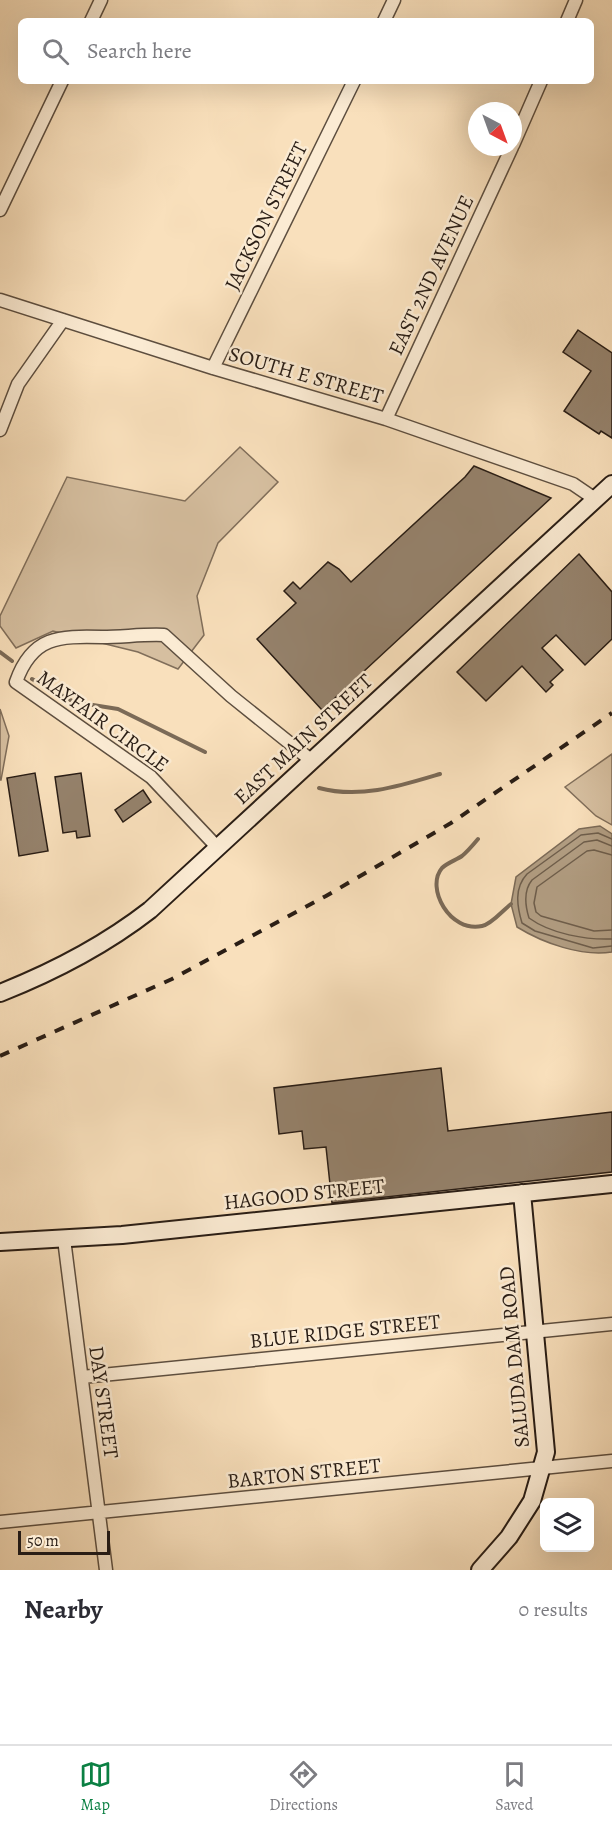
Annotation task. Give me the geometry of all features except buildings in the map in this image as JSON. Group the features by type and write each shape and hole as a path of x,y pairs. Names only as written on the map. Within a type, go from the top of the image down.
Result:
{"street":[{"path":"92,18 101,0"},
{"path":"385,18 394,0"},
{"path":"568,18 576,0"},
{"path":"0,210 61,84"},
{"name":"JACKSON STREET","path":"213,368 353,84"},
{"name":"EAST 2ND AVENUE","path":"522,125 540,84"},
{"name":"EAST 2ND AVENUE","path":"386,418 508,156"},
{"name":"SOUTH E STREET","path":"0,300 213,368 386,418 573,483 595,499"},
{"path":"0,430 18,384 63,320"},
{"name":"EAST MAIN STREET","path":"0,993 48,973 132,924 218,848 612,483"},
{"name":"MAYFAIR CIRCLE","path":"218,848 151,777 16,682 23,664 35,649 50,640 76,635 164,635 231,696 312,761"},
{"name":"HAGOOD STREET","path":"0,1242 122,1236 612,1184"},
{"name":"SALUDA DAM ROAD","path":"480,1570 508,1537 532,1501 546,1452 522,1193"},
{"name":"DAY STREET","path":"63,1239 106,1570"},
{"name":"BLUE RIDGE STREET","path":"82,1377 612,1324"},
{"name":"BARTON STREET","path":"0,1522 612,1461"}],"shaded area":[{"path":"240,447 278,482 218,543 197,596 204,635 178,669 138,652 53,631 16,648 0,626 0,616 67,477 185,501"},
{"path":"0,709 9,736 1,780 0,780"},
{"path":"612,754 612,825 596,816 565,787"}],"water":[{"path":"600,826 612,834 612,952 576,951 539,938 517,927 511,904 516,877 579,829"}],"waterway":[{"path":"0,652 12,661"},
{"path":"32,679 74,702 118,709 205,752"},
{"path":"319,788 365,792 395,787 440,774"},
{"path":"478,839 462,856 442,868 437,886 444,907 460,923 482,926 493,920 511,904"}],"railway":[{"path":"0,1056 172,979 326,896 451,823 612,713"}]}
